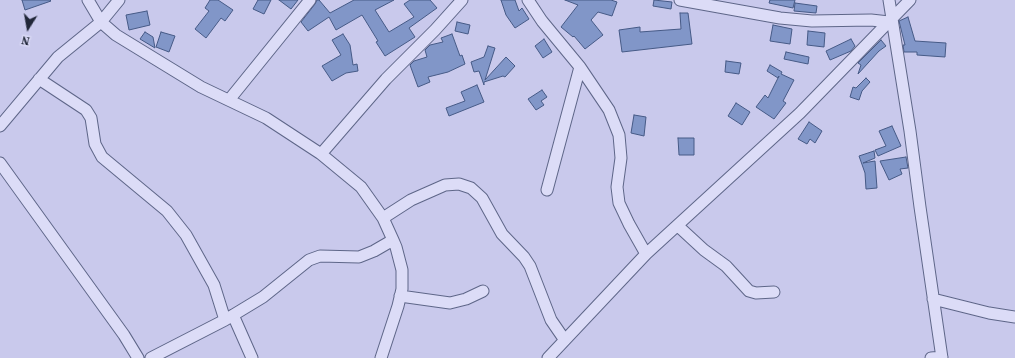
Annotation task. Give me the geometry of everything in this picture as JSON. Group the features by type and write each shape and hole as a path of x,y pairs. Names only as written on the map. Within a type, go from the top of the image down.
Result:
{"street":[{"path":"88,0 100,22 116,35 201,87 266,118 321,154 361,187 383,218 396,246 402,270 398,306 381,358"},
{"path":"0,126 58,56 100,22 119,0"},
{"path":"228,100 310,0"},
{"path":"321,154 386,79 435,30 462,0"},
{"path":"528,0 542,20 580,67 609,110 619,135 621,158 617,187 619,203 646,254"},
{"path":"680,0 710,3 780,18 812,21 891,20"},
{"path":"889,0 910,131 942,358 931,358"},
{"path":"555,355 564,339 646,254 800,113 909,1 919,0"},
{"path":"547,190 580,67"},
{"path":"39,79 86,110 91,118 95,144 102,157 167,211 186,235 214,285 229,318 252,358"},
{"path":"0,163 119,328 138,358"},
{"path":"383,218 411,200 445,185 459,184 471,188 482,198 502,234 524,257 530,266 551,320 564,339"},
{"path":"678,226 704,250 726,266 749,291 756,293 774,292"},
{"path":"151,358 229,318 263,298 309,260 320,256 359,257 374,251 393,240"},
{"path":"400,296 450,303 466,300 483,291"},
{"path":"933,299 989,313 1015,317"}],"building":[{"path":"22,0 50,0 51,1 25,10"},
{"path":"210,0 218,0 233,10 225,21 221,18 206,38 195,29 209,11 205,8"},
{"path":"258,0 271,0 264,14 253,9"},
{"path":"279,0 298,0 291,9"},
{"path":"317,0 319,0 330,13 354,0 394,0 375,10 389,32 414,17 404,4 410,0 430,0 437,8 409,28 415,37 385,56 376,42 378,41 362,15 336,30 329,17 308,31 301,22"},
{"path":"501,0 515,0 519,11 522,8 529,19 515,28 506,15"},
{"path":"565,0 611,0 617,2 612,16 598,12 591,20 603,35 585,49 574,36 573,37 561,27 578,5"},
{"path":"654,0 672,2 671,9 653,6"},
{"path":"770,0 795,0 793,8 769,3"},
{"path":"795,3 817,6 816,13 794,11"},
{"path":"147,11 150,25 129,30 126,15"},
{"path":"680,13 688,13 692,44 622,52 619,30 640,27 640,32 681,29"},
{"path":"908,17 915,41 946,43 945,57 917,55 917,52 904,52 903,45 905,45 899,21"},
{"path":"457,22 470,25 468,34 455,31"},
{"path":"773,25 792,29 790,44 770,41"},
{"path":"808,31 825,33 824,47 807,45"},
{"path":"145,32 153,37 155,48 140,39"},
{"path":"161,32 175,36 169,52 156,47"},
{"path":"343,34 350,45 353,65 357,64 358,71 346,73 332,81 322,66 341,55 332,40"},
{"path":"452,34 460,56 462,55 465,64 448,72 428,77 430,82 418,87 410,65 414,61 427,57 425,50 430,45 443,42 441,38"},
{"path":"544,39 552,52 543,58 535,46"},
{"path":"851,39 855,46 851,51 830,60 826,51"},
{"path":"881,40 886,46 879,51 858,74 861,65 858,63"},
{"path":"488,46 495,48 485,80 506,57 515,66 505,77 503,76 484,82 484,85 479,71 474,72 471,62 484,57"},
{"path":"786,52 809,57 808,64 784,59"},
{"path":"726,61 741,63 739,74 725,72"},
{"path":"770,65 782,72 781,74 794,80 783,101 786,103 774,119 756,107 765,95 768,98 778,78 767,71"},
{"path":"866,78 870,82 862,91 859,100 850,97 853,87 856,88"},
{"path":"477,85 484,102 449,116 446,108 465,101 461,92"},
{"path":"542,90 547,97 541,101 544,105 536,110 528,99"},
{"path":"736,103 750,112 742,125 728,116"},
{"path":"634,115 646,117 644,136 631,133"},
{"path":"809,122 822,131 815,143 810,139 807,144 798,139"},
{"path":"892,126 901,146 878,156 875,150 886,146 879,131"},
{"path":"678,138 694,138 694,155 679,155"},
{"path":"874,151 875,158 863,163 875,161 877,188 866,189 865,173 859,156"},
{"path":"906,157 908,168 900,169 902,174 889,180 880,161"}]}
